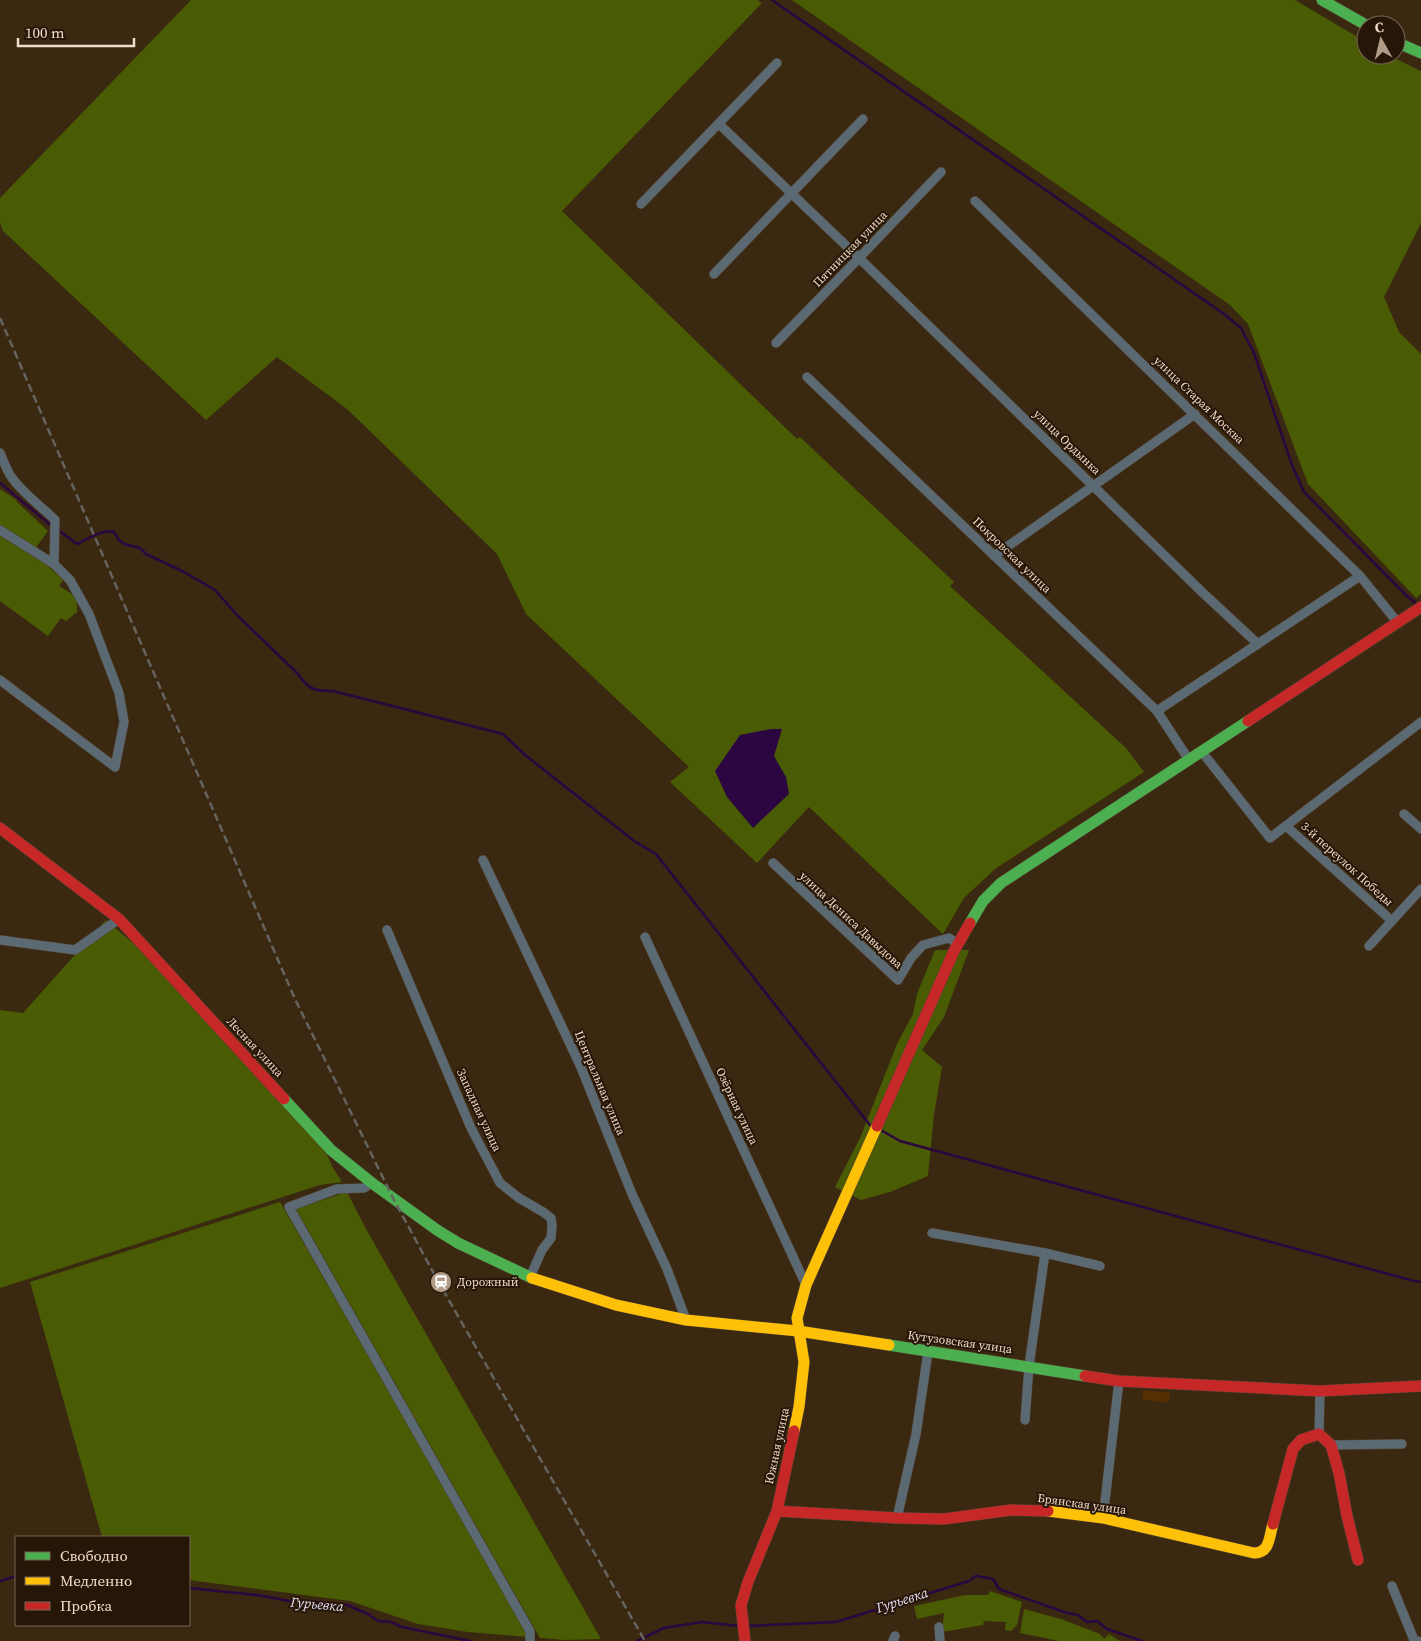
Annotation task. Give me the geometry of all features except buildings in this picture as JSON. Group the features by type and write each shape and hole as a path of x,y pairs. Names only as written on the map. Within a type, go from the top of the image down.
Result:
{"street":[{"path":"1322,0 1356,19"},
{"path":"1406,46 1421,53"},
{"path":"641,204 777,63"},
{"path":"714,274 863,119"},
{"name":"улица Ордынка","path":"719,124 1258,644"},
{"name":"Пятницкая улица","path":"776,344 941,172"},
{"name":"улица Старая Москва","path":"975,201 1360,576 1398,623"},
{"name":"Покровская улица","path":"806,377 1157,711 1189,760"},
{"path":"994,556 1195,414"},
{"path":"0,453 9,474 27,495 55,520 54,564"},
{"path":"0,530 54,564 70,580 90,614 119,693 124,722 115,767 0,680"},
{"path":"1157,711 1360,576"},
{"name":"Южная улица","path":"745,1641 741,1605 748,1582 777,1511 799,1407 804,1362 797,1318 806,1285 958,944 983,901 1001,883 1421,607"},
{"path":"1202,752 1270,838 1421,722"},
{"path":"1404,814 1421,829"},
{"name":"3-й переулок Победы","path":"1286,826 1392,921"},
{"name":"Лесная улица","path":"0,828 119,919 331,1150 408,1210 458,1243 504,1264"},
{"name":"Центральная улица","path":"483,860 580,1065 686,1320"},
{"name":"улица Дениса Давыдова","path":"772,863 898,980 923,944 949,938 958,944"},
{"path":"1369,946 1421,889"},
{"path":"0,940 75,950 119,919"},
{"name":"Западная улица","path":"387,930 471,1128 500,1183 519,1198 551,1218 551,1238 542,1250 530,1277"},
{"name":"Озёрная улица","path":"645,937 806,1285"},
{"path":"372,1183 364,1188 337,1190 289,1207 530,1631 530,1641"},
{"path":"932,1233 1045,1253 1100,1266"},
{"path":"1025,1420 1029,1366 1045,1253"},
{"name":"Кутузовская улица","path":"504,1264 530,1277 616,1305 686,1320 798,1331 1119,1381 1320,1391 1421,1386"},
{"path":"897,1518 916,1434 928,1352"},
{"path":"1103,1518 1119,1381"},
{"path":"1320,1391 1318,1434 1331,1445 1358,1560"},
{"name":"Брянская улица","path":"777,1511 944,1519 1011,1510 1056,1512 1103,1518 1254,1553 1261,1553 1266,1549 1293,1449 1301,1440 1318,1434"},
{"path":"1331,1445 1402,1444"},
{"path":"1392,1586 1414,1640 1418,1641"},
{"path":"939,1627 940,1641"}],"shaded area":[{"path":"771,729 782,729 774,756 786,777 789,794 753,828 727,797 715,771 740,735"},
{"path":"1143,1390 1170,1393 1169,1403 1142,1399"}],"green space":[{"path":"191,0 757,0 762,3 562,211 797,439 800,437 954,582 950,586 1126,748 1144,772 995,869 964,898 943,934 809,807 757,863 670,782 689,767 526,614 497,554 347,409 277,357 206,420 3,231 0,223 0,198"},
{"path":"792,0 1295,0 1356,36 1356,65 1406,64 1421,71 1421,223 1384,297 1399,332 1421,354 1421,594 1416,598 1308,484 1248,324 1230,305"},
{"path":"0,489 17,500 48,531 35,549 0,526"},
{"path":"0,534 48,566 63,580 59,586 71,593 77,602 77,612 66,621 61,618 48,636 0,601"},
{"path":"106,920 169,974 322,1143 333,1168 342,1182 320,1185 0,1288 0,1010 23,1013"},
{"path":"935,950 969,950 944,1017 922,1050 942,1067 934,1115 928,1176 890,1192 861,1200 835,1187 861,1136 897,1044 913,1014 917,994"},
{"path":"347,1192 366,1229 601,1639 565,1640 540,1638 296,1209"},
{"path":"280,1202 529,1637 468,1632 418,1624 350,1601 190,1580 190,1536 102,1536 30,1282"},
{"path":"990,1591 1022,1602 1017,1625 1011,1631 1005,1630 1006,1622 984,1621 983,1625 942,1632 944,1613 917,1619 914,1606 965,1595 988,1595"},
{"path":"1024,1609 1061,1619 1100,1634 1104,1639 1109,1634 1120,1641 1059,1641 1020,1633"}],"waterway":[{"path":"772,0 1224,314 1241,328 1254,353 1292,465 1304,492 1418,605"},
{"path":"0,483 53,527"},
{"path":"58,530 77,544 100,533 114,532 124,544 140,548 146,554 184,572 215,590 238,616 312,688 321,691 333,691 503,734 524,754 634,841 656,854 870,1125 874,1126"},
{"path":"879,1129 900,1141 1421,1282"},
{"name":"Гурьевка","path":"0,1581 15,1576"},
{"name":"Гурьевка","path":"748,1626 836,1622 969,1581 976,1576 993,1579 999,1589 1067,1613 1078,1615 1087,1622 1097,1621 1107,1629 1142,1641"},
{"name":"Гурьевка","path":"190,1588 257,1595 300,1603 316,1602 347,1605 368,1614 378,1621 391,1622 402,1627 470,1641"},
{"name":"Гурьевка","path":"637,1641 664,1628 702,1622 740,1626"}],"railway":[{"path":"0,318 295,999 394,1200 439,1283 645,1641"}],"traffic: fast":[{"path":"1322,0 1356,19"},
{"path":"1406,46 1421,53"},
{"path":"970,923 983,901 1001,883 1248,721"},
{"path":"284,1099 331,1150 372,1183 437,1230 458,1243 532,1278"},
{"path":"889,1345 1085,1376"}],"traffic: slow":[{"path":"794,1431 799,1407 804,1362 797,1318 806,1285 877,1126"},
{"path":"532,1278 616,1305 686,1320 798,1331 889,1345"},
{"path":"1048,1511 1103,1518 1254,1553 1266,1547 1273,1524"}],"traffic: jam":[{"path":"1248,721 1421,607"},
{"path":"0,828 119,919 284,1099"},
{"path":"877,1126 954,951 970,923"},
{"path":"1085,1376 1119,1381 1320,1391 1421,1386"},
{"path":"745,1641 741,1605 748,1582 777,1511 794,1431"},
{"path":"1273,1524 1293,1449 1301,1440 1319,1434 1331,1445 1358,1560"},
{"path":"777,1511 944,1519 1011,1510 1048,1511"}],"place":[{"name":"Дорожный","path":"441,1282"}]}
